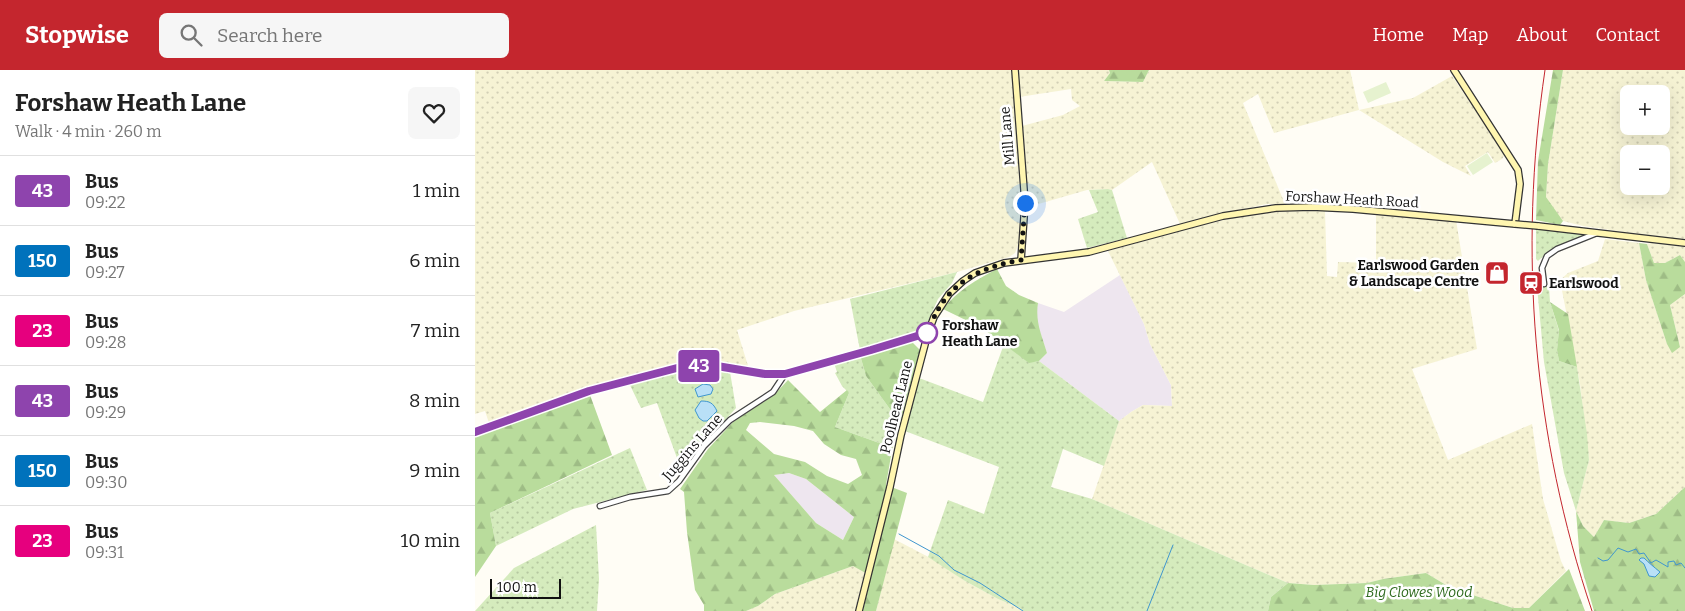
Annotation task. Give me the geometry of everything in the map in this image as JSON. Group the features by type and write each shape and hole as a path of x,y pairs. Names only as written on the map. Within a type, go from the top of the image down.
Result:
{"street":[{"name":"Mill Lane","path":"1015,70 1025,203 1021,260"},
{"path":"1454,70 1518,170 1520,184 1515,224"},
{"name":"Forshaw Heath Road","path":"1021,260 1089,252 1223,216 1276,208 1312,207 1538,226 1685,243"},
{"path":"1543,284 1542,268 1547,256 1557,249 1598,233"},
{"name":"Poolhead Lane","path":"859,611 927,333 949,294 963,281 987,268 1021,260"},
{"path":"475,432 589,391 677,368 717,366 758,373 785,374 927,333"},
{"name":"Juggins Lane","path":"600,506 630,497 668,491 679,481 704,446 730,420 773,392 785,374"}],"shaded area":[{"path":"475,70 1013,70 1019,176 1023,203 1019,243 1015,253 1009,257 957,272 794,311 737,330 749,369 714,360 669,366 622,377 527,408 489,423 485,411 475,414"},
{"path":"1019,70 1109,70 1110,73 1104,81 1143,82 1149,70 1350,70 1359,110 1274,133 1258,94 1243,103 1285,204 1266,204 1180,224 1152,162 1112,190 1087,190 1028,207 1022,126 1063,115 1080,106 1072,100 1071,89 1019,97"},
{"path":"1563,70 1685,70 1685,241 1583,226 1563,221 1546,197 1548,164"},
{"path":"1452,76 1505,154 1502,159 1495,163 1488,152 1465,166 1471,176 1443,162 1359,110 1413,98"},
{"path":"1283,210 1325,211 1327,276 1337,277 1338,262 1376,263 1376,214 1456,220 1477,349 1412,369 1448,460 1532,424 1543,499 1561,561 1566,571 1529,608 1513,608 1451,588 1426,573 1367,583 1314,585 1288,583 1092,499 1119,421 1143,405 1172,406 1171,385 1150,344 1144,324 1108,251 1240,216"},
{"path":"1605,239 1639,243 1646,280 1667,344 1680,347 1670,305 1685,294 1685,487 1656,514 1629,523 1604,520 1594,537 1583,526 1576,511 1589,460 1580,384 1560,280 1568,273 1598,261"},
{"path":"1647,244 1685,246 1685,262 1680,255 1665,263 1654,263"},
{"path":"1120,275 1144,324 1150,344 1171,385 1172,406 1143,405 1119,421 1039,361 1047,353 1036,314 1038,303 1064,312"},
{"path":"789,473 806,479 854,517 843,540 816,523 774,475"},
{"path":"894,539 940,563 965,581 1023,611 876,611"},
{"path":"853,566 865,571 855,611 746,611 758,606 775,594"}],"green space":[{"path":"1109,70 1149,70 1143,82 1104,81 1110,73"},
{"path":"1553,70 1563,70 1548,164 1546,197 1563,221 1560,225 1536,220 1538,161"},
{"path":"1386,82 1391,93 1368,103 1363,92"},
{"path":"1487,153 1493,162 1473,175 1467,166"},
{"path":"1089,190 1112,190 1127,238 1087,248 1078,219 1098,212"},
{"path":"1536,229 1585,235 1550,250 1538,261 1536,259"},
{"path":"1639,243 1647,244 1654,263 1665,263 1680,255 1685,262 1685,294 1670,305 1680,347 1672,353 1667,344 1646,280"},
{"path":"997,269 1006,286 1019,295 1038,303 1038,323 1047,353 1039,361 1029,363 982,328 943,309 961,291"},
{"path":"957,272 952,283 938,299 925,328 860,350 850,299"},
{"path":"1537,286 1549,287 1550,302 1559,331 1557,350 1559,361 1577,367 1589,460 1576,511 1564,473 1544,362"},
{"path":"1550,302 1568,314 1577,367 1559,361 1557,350 1559,330"},
{"path":"911,341 920,350 900,423 866,376 860,355"},
{"path":"1004,344 1029,362 1039,361 1119,421 1104,466 1063,449 1051,487 1092,499 1288,583 1271,597 1268,611 1023,611 965,581 928,557 948,500 984,514 999,467 905,431 919,378 983,402"},
{"path":"860,355 866,376 900,423 892,450 882,444 835,427 849,393 842,386 835,373 837,372 834,363"},
{"path":"686,372 730,372 736,408 681,469 657,403 641,408 629,383"},
{"path":"788,380 820,412 847,390 849,393 835,427 882,444 892,450 886,485 907,493 876,611 863,611 871,576 853,566 775,594 758,606 746,611 704,611 704,605 695,590 684,492 680,489 708,449 733,422 774,395","holes":["760,422 794,426 813,431 824,444 841,455 856,459 862,475 848,484 827,476 805,462 774,454 746,430 750,423","789,473 806,479 854,517 843,540 816,523 774,475"]},
{"path":"590,395 612,455 490,513 496,546 475,577 475,433"},
{"path":"630,448 647,490 573,509 496,546 490,513"},
{"path":"1685,487 1685,611 1594,611 1580,562 1576,511 1583,526 1594,537 1604,520 1629,523 1656,514"},
{"path":"596,525 599,579 597,611 475,611 514,568"},
{"name":"Big Clowes Wood","path":"1569,569 1585,611 1268,611 1271,597 1288,583 1314,585 1367,583 1426,573 1451,588 1513,608 1529,608"}],"water":[{"path":"703,384 710,385 713,389 711,394 698,397 695,389"},
{"path":"701,401 711,403 717,411 707,421 699,418 695,410"},
{"path":"1644,558 1660,572 1655,577 1649,576 1644,564 1639,560"}],"waterway":[{"path":"899,534 939,556 954,570 980,583 1023,611"},
{"path":"1147,611 1173,545"},
{"path":"1598,558 1603,561 1608,560 1618,548 1628,552 1636,549 1639,554 1644,553 1651,563 1656,560 1668,567 1668,562 1674,561 1676,565 1681,563 1685,568"}],"railway":[{"path":"1545,70 1537,138 1533,207 1532,275 1536,343 1544,411 1556,478 1572,545 1592,611"}],"bus line":[{"name":"43","path":"475,432 589,391 677,368 717,366 765,374 785,374 927,333"}],"place":[{"name":"Earlswood Garden & Landscape Centre","path":"1497,273"},
{"name":"Earlswood","path":"1531,283"},
{"name":"Forshaw Heath Lane","path":"927,333"}],"route":[{"path":"927,333 934,317 949,294 963,281 987,268 1021,260 1025,203"}]}
